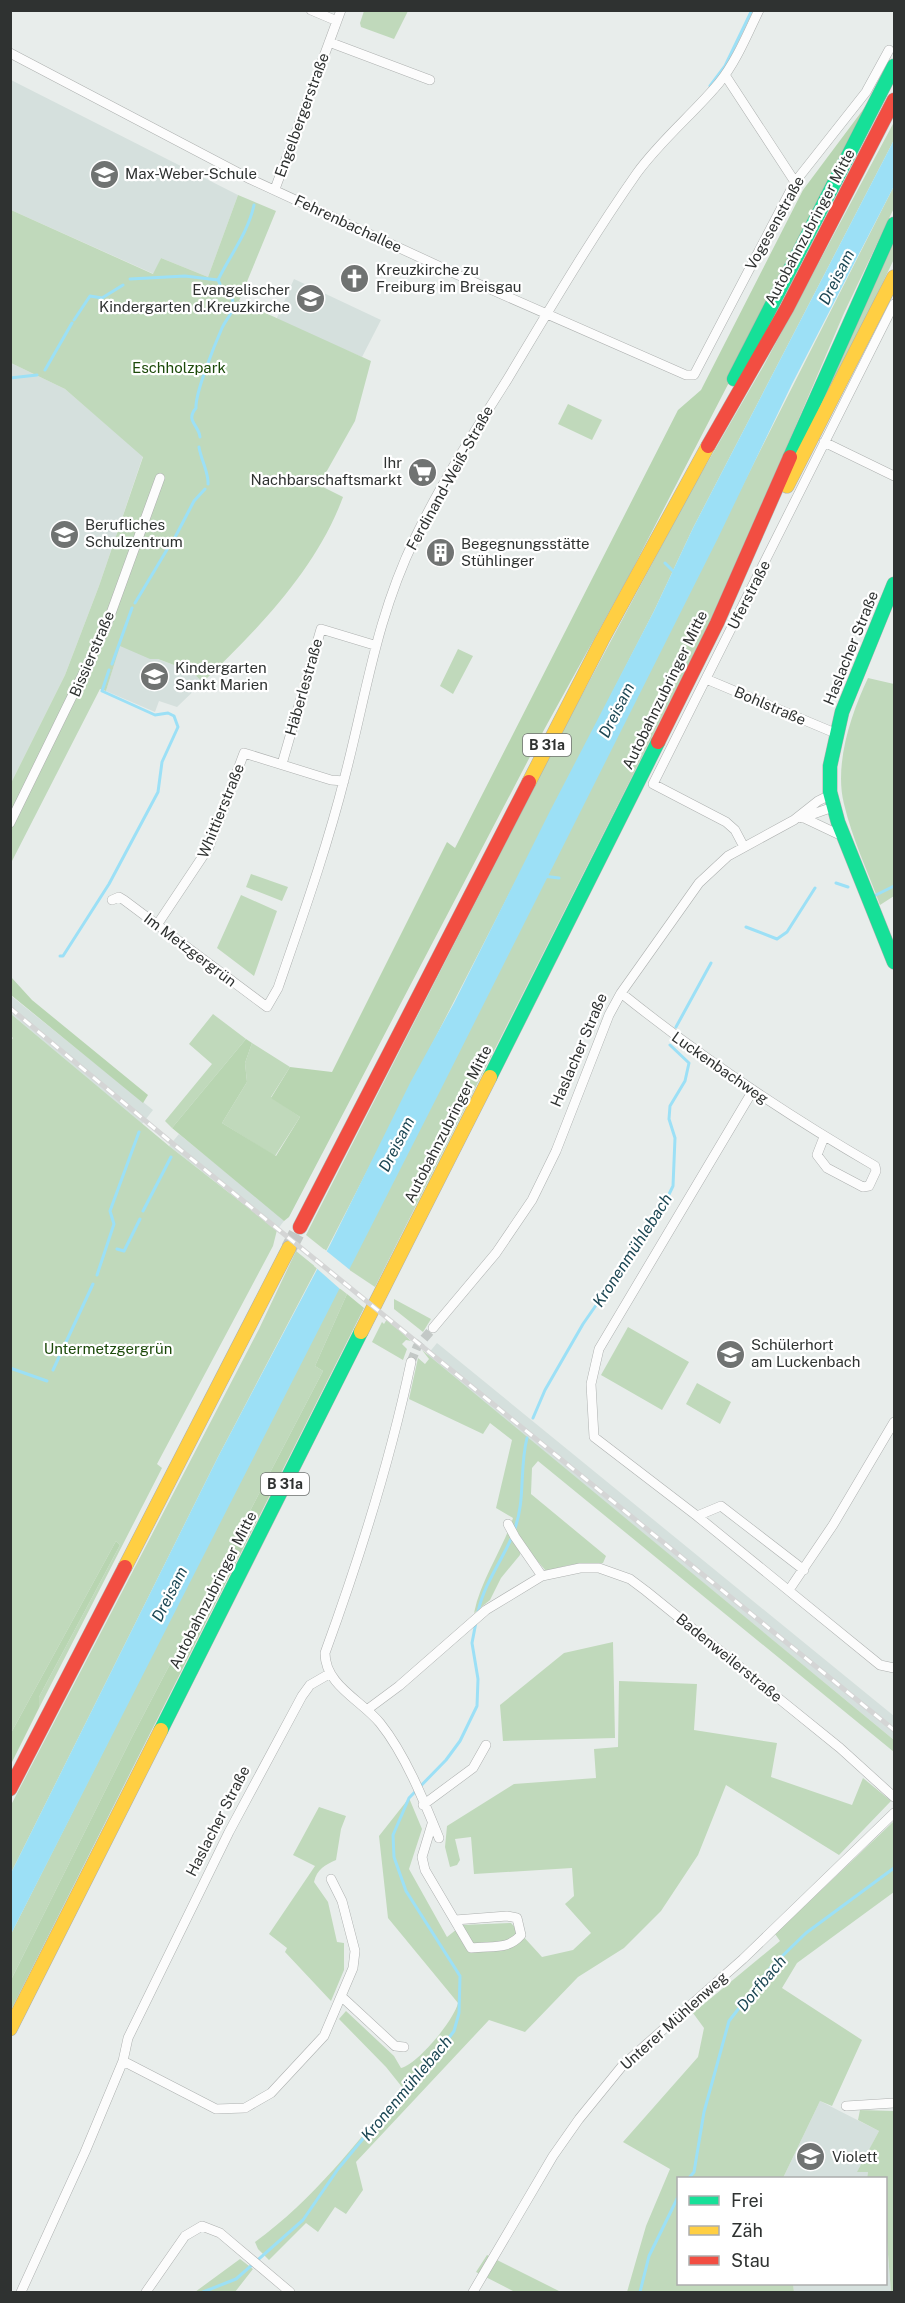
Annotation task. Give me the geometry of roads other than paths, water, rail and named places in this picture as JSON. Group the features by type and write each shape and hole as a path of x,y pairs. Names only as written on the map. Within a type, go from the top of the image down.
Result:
{"main road":[{"path":"716,434 725,398 894,66"},
{"name":"Autobahnzubringer Mitte","path":"300,1227 602,640 813,261 894,100"},
{"name":"Autobahnzubringer Mitte","path":"10,2030 690,680 766,516 848,321 894,224"},
{"path":"766,516 794,477 894,277"},
{"name":"Haslacher Straße","path":"831,801 835,733 894,584"},
{"path":"831,801 864,894 894,962"},
{"path":"10,1789 289,1248"}],"street":[{"path":"311,10 337,21"},
{"name":"Engelbergerstraße","path":"275,189 341,10"},
{"name":"Ferdinand-Weiß-Straße","path":"267,1007 278,988 301,922 344,781 374,645 386,608 415,538 452,469 546,313 647,160 724,75 759,10"},
{"name":"Engelbergerstraße","path":"329,42 430,81"},
{"name":"Vogesenstraße","path":"694,375 795,182 866,92 889,50"},
{"name":"Fehrenbachallee","path":"10,53 200,154 409,253 686,375 694,375"},
{"path":"724,75 795,182"},
{"name":"Uferstraße","path":"744,847 735,830 726,822 653,784 894,304"},
{"path":"824,442 894,476"},
{"name":"Bissierstraße","path":"10,823 106,627 160,478"},
{"name":"Häberlestraße","path":"282,765 321,629 374,645"},
{"name":"Bohlstraße","path":"706,679 835,733"},
{"name":"Whittierstraße","path":"157,925 209,847 244,753 344,781"},
{"name":"Haslacher Straße","path":"434,1328 496,1253 532,1200 556,1151 609,1016 621,993 699,883 728,856 794,820 818,801 831,801"},
{"name":"Haslacher Straße","path":"794,820 804,818 831,801"},
{"path":"804,818 844,837"},
{"name":"Im Metzgergrün","path":"112,900 118,897 124,900 267,1007"},
{"name":"Luckenbachweg","path":"621,993 700,1056 752,1092 875,1166 876,1171 869,1186 863,1187 822,1164 817,1155 824,1137"},
{"path":"752,1092 599,1349 591,1384 594,1437 698,1516 880,1665 894,1668"},
{"path":"411,1362 378,1498 325,1653 325,1664 329,1674 368,1709 388,1735 414,1783 439,1838"},
{"path":"789,1590 891,1441 894,1422"},
{"path":"698,1516 721,1506 804,1570"},
{"path":"509,1526 514,1538 542,1576"},
{"name":"Badenweilerstraße","path":"368,1709 399,1686 484,1611 542,1576 580,1568 599,1568 630,1579 840,1748 894,1797"},
{"name":"Haslacher Straße","path":"21,2292 67,2195 123,2061 128,2038 248,1797 302,1696 310,1685 329,1674"},
{"path":"423,1805 473,1768 486,1745"},
{"name":"Unterer Mühlenweg","path":"473,2292 553,2156 579,2119 623,2065 743,1959 894,1813"},
{"path":"432,1824 422,1857 425,1870 471,1948 501,1947 513,1944 521,1935 517,1918 507,1916 455,1920"},
{"path":"123,2061 216,2109 245,2108 271,2092 311,2053 324,2036 342,1998 356,1958 342,1901 331,1879"},
{"path":"342,1998 395,2046 404,2047"},
{"path":"846,2106 894,2103"},
{"path":"146,2292 185,2236 202,2226 220,2233 290,2292"}],"water":[{"name":"Dreisam","path":"894,140 894,186 792,384 718,538 437,1097 11,1934 11,1873 218,1457 330,1245 410,1083 454,1003 654,611 693,528"}],"waterway":[{"path":"710,86 725,66 752,10"},
{"path":"220,284 218,280 243,234 254,205"},
{"path":"130,279 185,276 218,280"},
{"path":"74,320 90,296 102,298 123,285"},
{"path":"200,437 192,416 210,356 232,311 232,298"},
{"path":"45,370 72,323"},
{"path":"10,378 37,375"},
{"path":"199,447 208,484"},
{"path":"172,543 194,501 205,489"},
{"path":"135,603 168,548"},
{"path":"665,563 674,572"},
{"path":"112,664 132,608"},
{"path":"60,956 63,956 109,884 158,792 162,762 178,727 174,716 168,713 155,715 102,691 109,670"},
{"path":"543,876 559,878"},
{"name":"Kronenmühlebach","path":"836,883 848,887"},
{"name":"Kronenmühlebach","path":"872,897 894,886"},
{"name":"Kronenmühlebach","path":"746,927 777,939 787,932 815,888"},
{"name":"Kronenmühlebach","path":"676,1027 711,963"},
{"name":"Kronenmühlebach","path":"533,1418 545,1390 583,1324 660,1213 673,1186 675,1138 669,1119 670,1106 685,1081 689,1063 670,1045"},
{"path":"97,1275 114,1224 110,1211 139,1132"},
{"path":"143,1211 171,1157"},
{"path":"117,1249 124,1251 140,1219"},
{"path":"53,1370 93,1284"},
{"path":"10,1368 47,1381"},
{"name":"Kronenmühlebach","path":"514,1531 520,1508 527,1438"},
{"name":"Kronenmühlebach","path":"478,1612 488,1583 512,1537"},
{"name":"Kronenmühlebach","path":"203,2292 236,2279 303,2220 338,2169 400,2094 429,2065 454,2031 459,2013 460,1976 406,1891 394,1857 393,1835 409,1798 446,1760 460,1741 477,1706 478,1679 472,1643 476,1622"},
{"name":"Dorfbach","path":"690,2177 694,2172 704,2112 729,2021 772,1966 806,1933 894,1868"},
{"name":"Dorfbach","path":"640,2292 649,2256 677,2199"}],"tunnel":[{"path":"289,1248 300,1227"},
{"path":"411,1362 417,1347 433,1328"}],"railway":[{"path":"10,1008 172,1143 894,1730"}],"place":[{"name":"Max-Weber-Schule","path":"104,174"},
{"name":"Kreuzkirche zu Freiburg im Breisgau","path":"355,279"},
{"name":"Evangelischer Kindergarten d.Kreuzkirche","path":"311,299"},
{"name":"Ihr Nachbarschaftsmarkt","path":"423,472"},
{"name":"Berufliches Schulzentrum","path":"64,534"},
{"name":"Begegnungsstätte Stühlinger","path":"440,553"},
{"name":"Kindergarten Sankt Marien","path":"154,677"},
{"name":"Schülerhort am Luckenbach","path":"730,1354"},
{"name":"Violett","path":"811,2157"}],"park label":[{"name":"Eschholzpark","path":"179,368"},
{"name":"Untermetzgergrün","path":"108,1349"}]}
